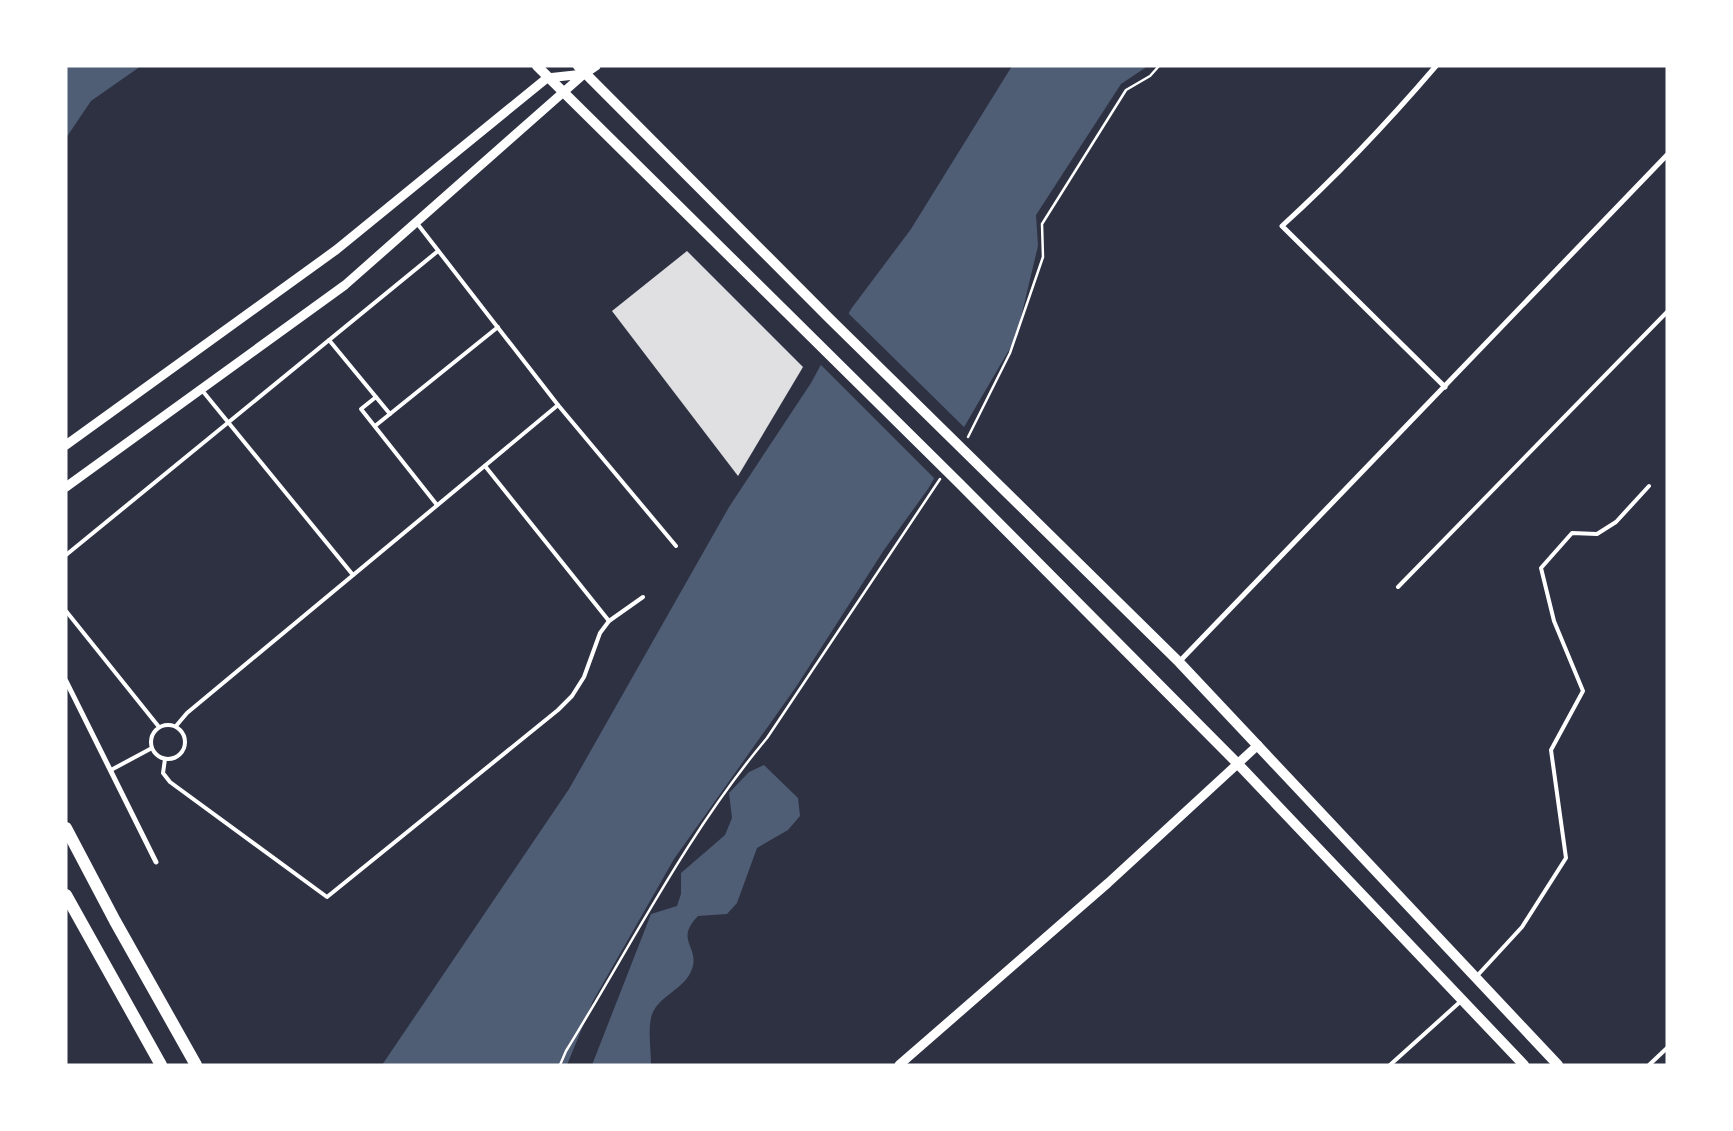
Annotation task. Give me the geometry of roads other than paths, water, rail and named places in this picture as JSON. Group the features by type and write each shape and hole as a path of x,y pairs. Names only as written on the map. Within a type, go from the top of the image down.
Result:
{"highway":[{"path":"66,828 115,921 196,1065"},
{"path":"66,896 161,1065"}],"main road":[{"path":"537,66 562,93 959,483 1238,764 1524,1065"},
{"path":"581,70 830,319 1179,662 1558,1065"}],"street":[{"path":"66,444 336,250 547,78 596,66"},
{"path":"1436,66 1396,113 1315,196 1282,226 1445,388"},
{"path":"66,487 345,285 562,93 581,70"},
{"path":"1179,662 1445,388 1667,155"},
{"path":"66,681 156,862"},
{"path":"899,1065 1108,883 1258,745"}],"lane":[{"path":"416,222 558,405 676,546"},
{"path":"66,555 438,251"},
{"path":"1398,587 1667,312"},
{"path":"375,426 498,327"},
{"path":"329,340 390,414"},
{"path":"201,389 353,575"},
{"path":"376,397 361,409 437,505"},
{"path":"176,726 187,713 558,405"},
{"path":"485,466 609,620"},
{"path":"1476,977 1522,927 1566,858 1551,750 1583,691 1554,620 1541,568 1572,533 1597,534 1616,522 1649,486"},
{"path":"165,759 163,773 170,782 327,897 558,710 572,696 584,677 600,633 609,620 643,597"},
{"path":"66,611 159,728"},
{"path":"164,725 176,726 186,739 184,750 176,758 165,759 155,753 152,748 152,737 164,725"},
{"path":"111,770 152,748"},
{"path":"1390,1065 1463,1000"},
{"path":"1649,1065 1667,1048"}],"water":[{"path":"66,66 141,66 91,101 66,138"},
{"path":"1012,66 1148,66 1121,84 1036,215 1038,246 1016,338 928,489 884,550 796,687 674,859 593,1001 567,1065 382,1065 569,789 729,507 811,383 851,309 911,229"},
{"path":"764,765 798,798 800,816 788,830 757,848 737,903 727,914 698,916 691,925 688,938 694,961 692,969 683,982 664,998 654,1010 650,1030 651,1065 592,1065 651,914 677,906 681,894 681,873 725,835 732,818 729,793 749,772"}]}
